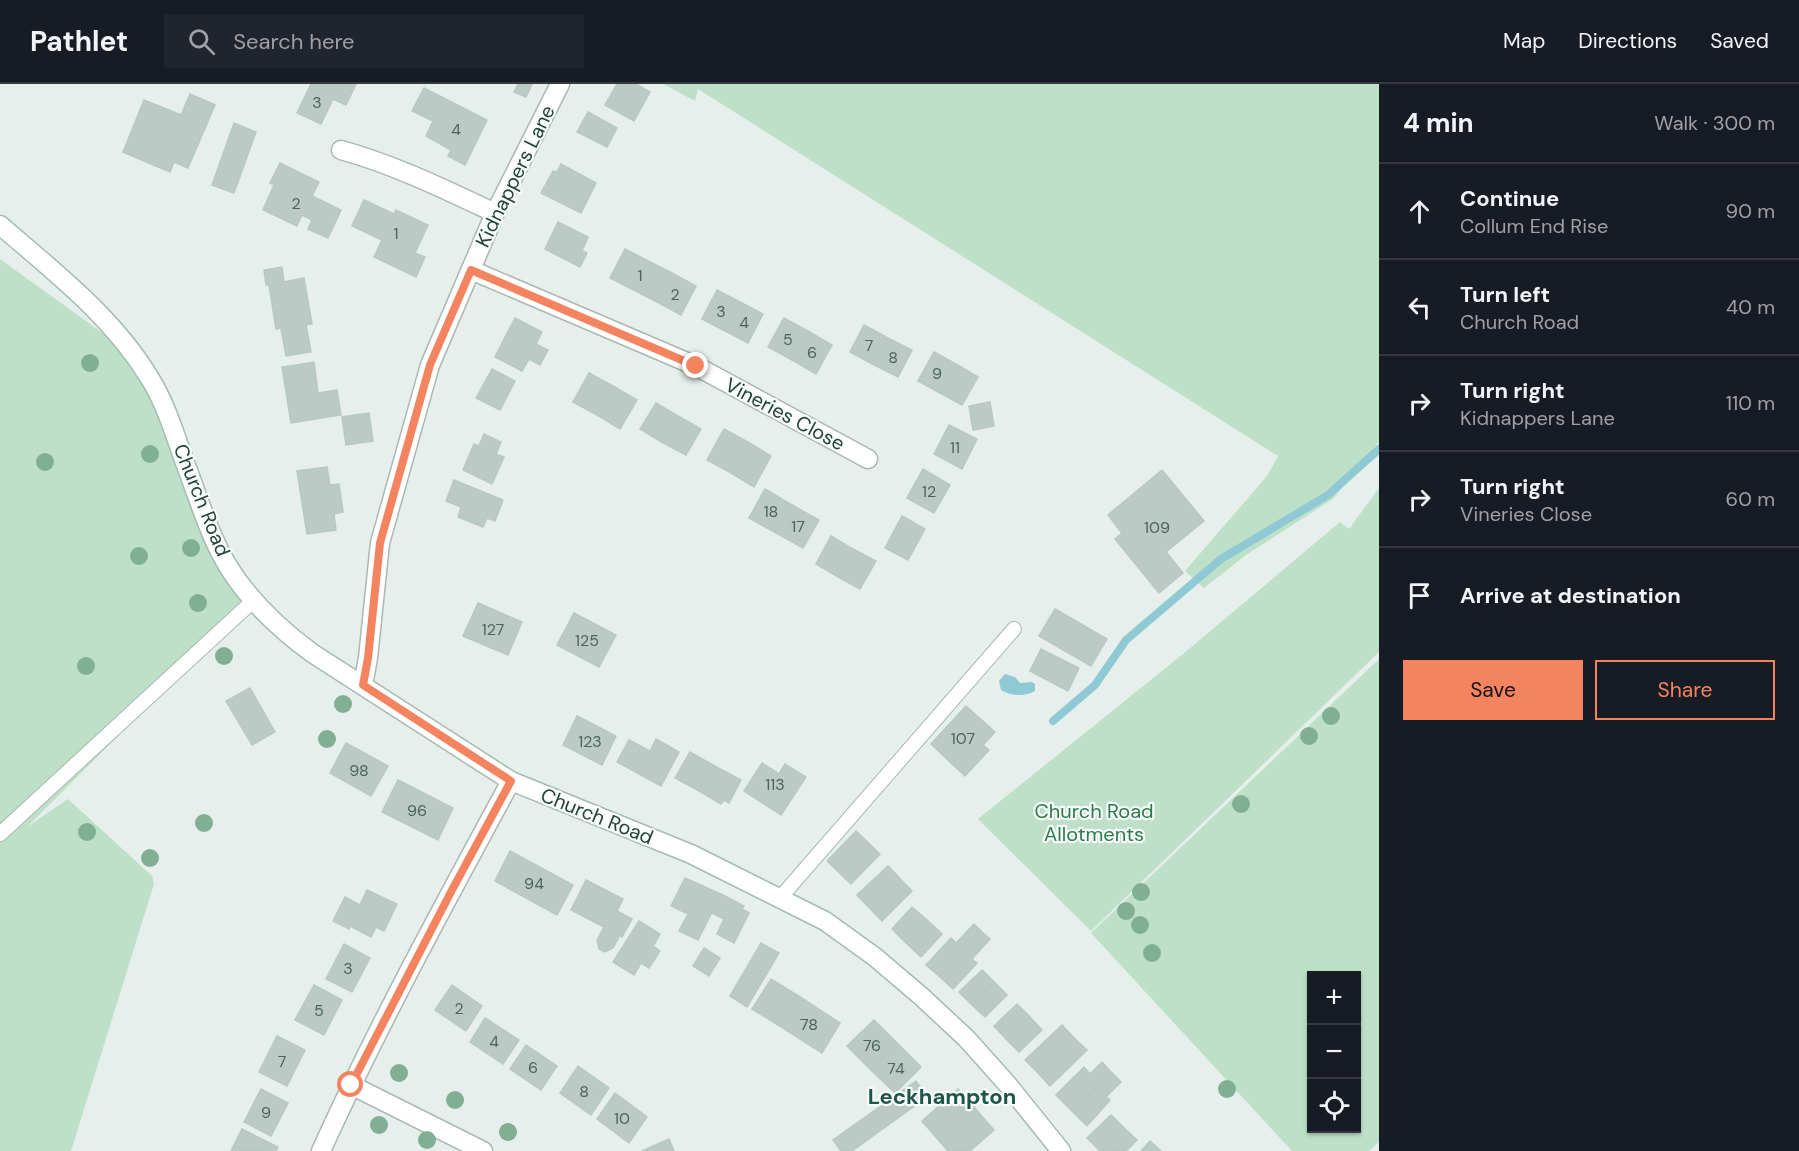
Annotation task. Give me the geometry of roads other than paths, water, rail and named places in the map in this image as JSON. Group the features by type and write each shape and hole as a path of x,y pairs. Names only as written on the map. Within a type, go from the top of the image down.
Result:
{"street":[{"name":"Kidnappers Lane","path":"363,685 380,543 430,365 495,213 560,84"},
{"path":"341,150 374,159 419,177 495,213"},
{"name":"Church Road","path":"0,225 85,300 136,357 162,400 213,538 224,560 253,601 291,638 511,781 692,854 825,921 875,957 967,1039 1001,1077 1060,1151"},
{"name":"Vineries Close","path":"471,270 696,366 868,459"},
{"path":"321,1151 351,1085 511,781"},
{"path":"351,1085 483,1151"}],"lane":[{"path":"0,834 253,601"},
{"path":"780,898 1014,629"}],"water":[{"path":"1005,674 1015,677 1020,683 1032,682 1035,684 1035,691 1018,695 1001,690 999,681"}],"waterway":[{"path":"1053,721 1095,685 1126,640 1221,559 1328,495 1379,449"}],"district":[{"name":"Leckhampton","path":"942,1096"}],"park label":[{"name":"Church Road Allotments","path":"1094,822"}]}
